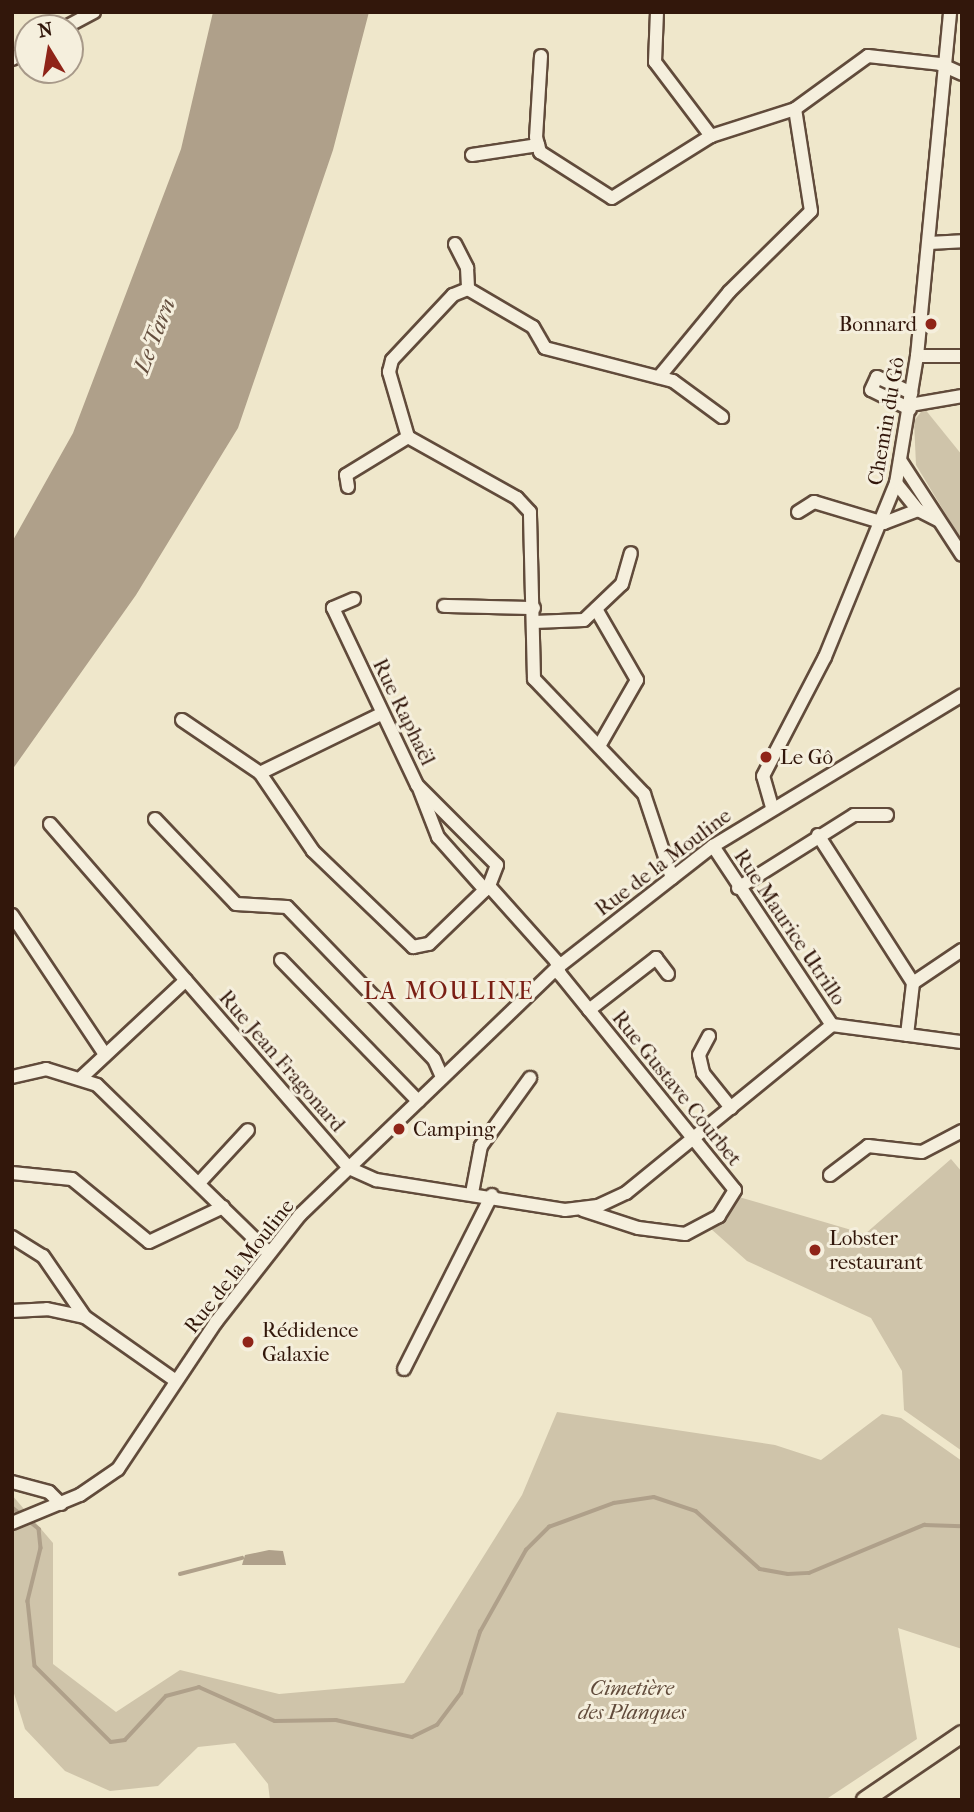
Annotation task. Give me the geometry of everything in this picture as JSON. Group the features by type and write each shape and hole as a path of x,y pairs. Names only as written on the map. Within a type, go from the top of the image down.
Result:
{"main road":[{"path":"865,1800 962,1734"}],"street":[{"path":"657,12 655,62 710,136"},
{"name":"Chemin du Gô","path":"772,807 763,776 884,523 896,483 917,356 950,12"},
{"path":"538,145 541,56"},
{"path":"472,155 538,145 612,198 710,136 795,109 868,56 945,68 962,74"},
{"path":"659,377 729,292 811,211 795,109"},
{"path":"929,243 962,241"},
{"path":"455,244 467,268 468,289"},
{"path":"468,289 533,327 545,348 659,377 722,417"},
{"path":"468,289 453,295 391,360 408,438 517,498 530,512 534,622 540,692 599,746 644,794 672,878"},
{"path":"917,356 962,356"},
{"path":"911,402 962,396"},
{"path":"348,487 346,475 408,438"},
{"path":"900,460 962,555"},
{"path":"896,483 918,510 939,520"},
{"path":"798,512 814,502 884,523 918,510"},
{"path":"534,622 584,620 622,584 631,553"},
{"name":"Rue Raphaël","path":"354,598 334,608 381,713 417,785 498,865 487,888"},
{"path":"444,606 534,608"},
{"path":"596,609 637,680 599,746"},
{"name":"Rue de la Mouline","path":"61,1504 113,1473 269,1253 349,1168 558,967 713,846 772,807 962,695"},
{"path":"260,773 381,713"},
{"path":"182,720 260,773 313,851 414,947 429,944 487,888"},
{"path":"417,785 438,837 558,967"},
{"path":"738,888 818,835 854,815 887,815"},
{"path":"155,820 236,904 287,907 434,1059 442,1077"},
{"name":"Rue Jean Fragonard","path":"50,824 349,1168"},
{"path":"818,835 914,983 907,1035"},
{"name":"Rue Maurice Utrillo","path":"713,846 738,888 832,1025 962,1042"},
{"path":"12,915 17,934 104,1053"},
{"path":"914,983 962,950"},
{"name":"Rue Gustave Courbet","path":"589,1010 656,958 668,974"},
{"path":"281,960 418,1101"},
{"name":"Rue Gustave Courbet","path":"558,967 589,1010 735,1190 719,1216 685,1234 638,1228 579,1208"},
{"path":"82,1077 104,1053 186,980"},
{"path":"349,1168 376,1180 579,1208 626,1193 832,1025"},
{"path":"709,1036 699,1055 703,1073 731,1108"},
{"path":"12,1077 46,1069 82,1077 199,1183 269,1253"},
{"path":"472,1193 481,1146 530,1078"},
{"path":"199,1183 248,1130"},
{"path":"830,1175 868,1146 922,1152 962,1131"},
{"path":"12,1173 72,1179 149,1242 223,1207"},
{"path":"404,1368 492,1195"},
{"path":"12,1237 43,1256 85,1317 176,1381"},
{"path":"12,1311 47,1309 85,1317"},
{"path":"12,1482 49,1492 61,1504 22,1519"}],"green space":[{"path":"924,408 962,455 962,541 916,465 914,421"},
{"path":"951,1159 962,1172 962,1451 904,1410 902,1371 871,1318 747,1261 710,1228 739,1197 865,1234"},
{"name":"Cimetière des Planques","path":"557,1412 775,1445 821,1460 882,1414 901,1418 962,1461 962,1649 898,1628 917,1739 825,1800 270,1800 268,1784 235,1743 198,1747 158,1786 110,1791 65,1771 25,1729 12,1687 12,1495 53,1543 53,1664 116,1712 180,1670 279,1694 404,1683 522,1495"}],"water":[{"name":"Le Tarn","path":"213,12 369,12 333,150 238,428 136,595 12,770 12,542 73,433 181,149"},
{"path":"269,1550 283,1551 286,1565 242,1565 245,1555"}],"waterway":[{"path":"12,1507 39,1529 41,1548 28,1601 35,1666 111,1742 125,1740 166,1696 199,1687 275,1721 336,1720 412,1737 437,1725 461,1693 480,1632 526,1550 549,1527 614,1503 654,1497 696,1511 760,1569 788,1574 809,1573 924,1525 962,1526"},
{"path":"180,1574 242,1558"}],"place":[{"name":"Bonnard","path":"931,324"},
{"name":"Le Gô","path":"766,757"},
{"name":"Camping","path":"399,1129"},
{"name":"Lobster restaurant","path":"815,1250"},
{"name":"Rédidence Galaxie","path":"248,1342"}],"district":[{"name":"LA MOULINE","path":"449,992"}]}
